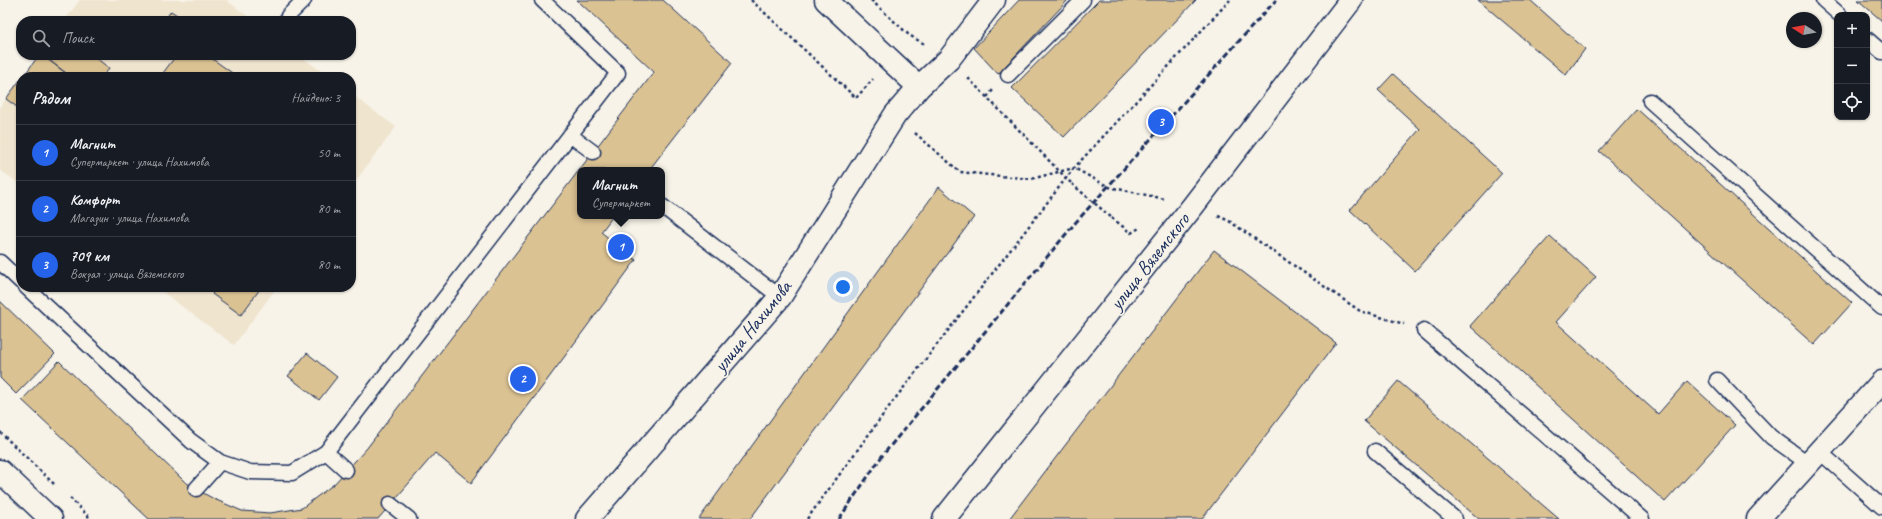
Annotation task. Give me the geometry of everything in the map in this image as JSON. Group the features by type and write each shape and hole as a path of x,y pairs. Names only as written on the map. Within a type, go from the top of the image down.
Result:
{"street":[{"path":"826,0 919,87"},
{"name":"улица Нахимова","path":"587,519 780,297 895,115 919,87 949,59 994,0"},
{"name":"улица Вяземского","path":"944,519 1193,206 1351,0"},
{"path":"1758,519 1882,382"},
{"path":"0,471 51,519"}],"lane":[{"path":"288,16 304,0"},
{"path":"31,292 191,441 220,462 250,472 292,473 326,452 618,73 542,0"},
{"path":"1008,75 1083,0"},
{"path":"1823,0 1837,12"},
{"path":"1870,42 1882,52"},
{"path":"1650,101 1882,308"},
{"path":"570,135 592,152"},
{"path":"665,208 780,297"},
{"path":"0,262 16,277"},
{"path":"1424,330 1642,519"},
{"path":"1717,380 1771,436 1814,458 1882,507"},
{"path":"1375,451 1455,519"},
{"path":"326,452 346,470"},
{"path":"196,489 220,462"},
{"path":"390,504 409,519"}],"path":[{"path":"751,0 856,98"},
{"path":"871,0 909,35 949,59 1072,184 1112,218 1130,233 1143,227"},
{"path":"807,519 891,404 1074,168 1230,0"},
{"path":"895,115 960,172 1031,179 1074,168 1109,187 1193,206 1229,221 1360,311 1424,330"},
{"path":"0,432 57,486"},
{"path":"68,497 91,519"}],"shaded area":[{"path":"80,0 226,0 247,16 68,16"},
{"path":"35,60 306,60 322,72 27,72"},
{"path":"16,86 16,181 0,170 0,107"},
{"path":"356,98 396,127 356,180"},
{"path":"163,292 273,292 234,345"}],"building":[{"path":"577,0 663,0 732,63 651,167 581,167 654,72"},
{"path":"1019,0 1068,0 998,74 974,48"},
{"path":"1099,0 1196,0 1064,137 1012,88"},
{"path":"1478,0 1530,0 1585,49 1566,75"},
{"path":"1858,0 1882,0 1882,21"},
{"path":"171,11 178,16 168,16"},
{"path":"35,60 49,60 65,72 27,72"},
{"path":"49,60 99,60 109,68 106,72 64,72"},
{"path":"173,60 214,60 231,72 164,72"},
{"path":"1393,74 1502,173 1415,271 1350,210 1420,129 1378,90"},
{"path":"16,85 16,106 6,99"},
{"path":"1637,109 1852,303 1814,345 1599,151"},
{"path":"577,173 577,219 611,219 601,232 636,260 471,483 435,453 378,519 149,519 22,400 59,361 184,481 214,499 242,511 270,513 302,508 334,484 367,448"},
{"path":"939,187 974,217 750,519 699,519"},
{"path":"1550,236 1596,277 1556,322 1658,414 1687,381 1735,425 1665,502 1470,326"},
{"path":"1214,250 1336,343 1202,519 1009,519"},
{"path":"213,292 258,292 241,315 212,294"},
{"path":"0,301 55,354 16,394 0,378"},
{"path":"307,353 337,377 319,400 288,376"},
{"path":"1398,381 1559,519 1479,519 1364,421"}],"railway":[{"path":"839,519 882,456 1076,222 1276,0"}],"place":[{"name":"709 км","path":"1161,122"},
{"name":"Магнит","path":"621,247"},
{"name":"Комфорт","path":"523,379"}]}
